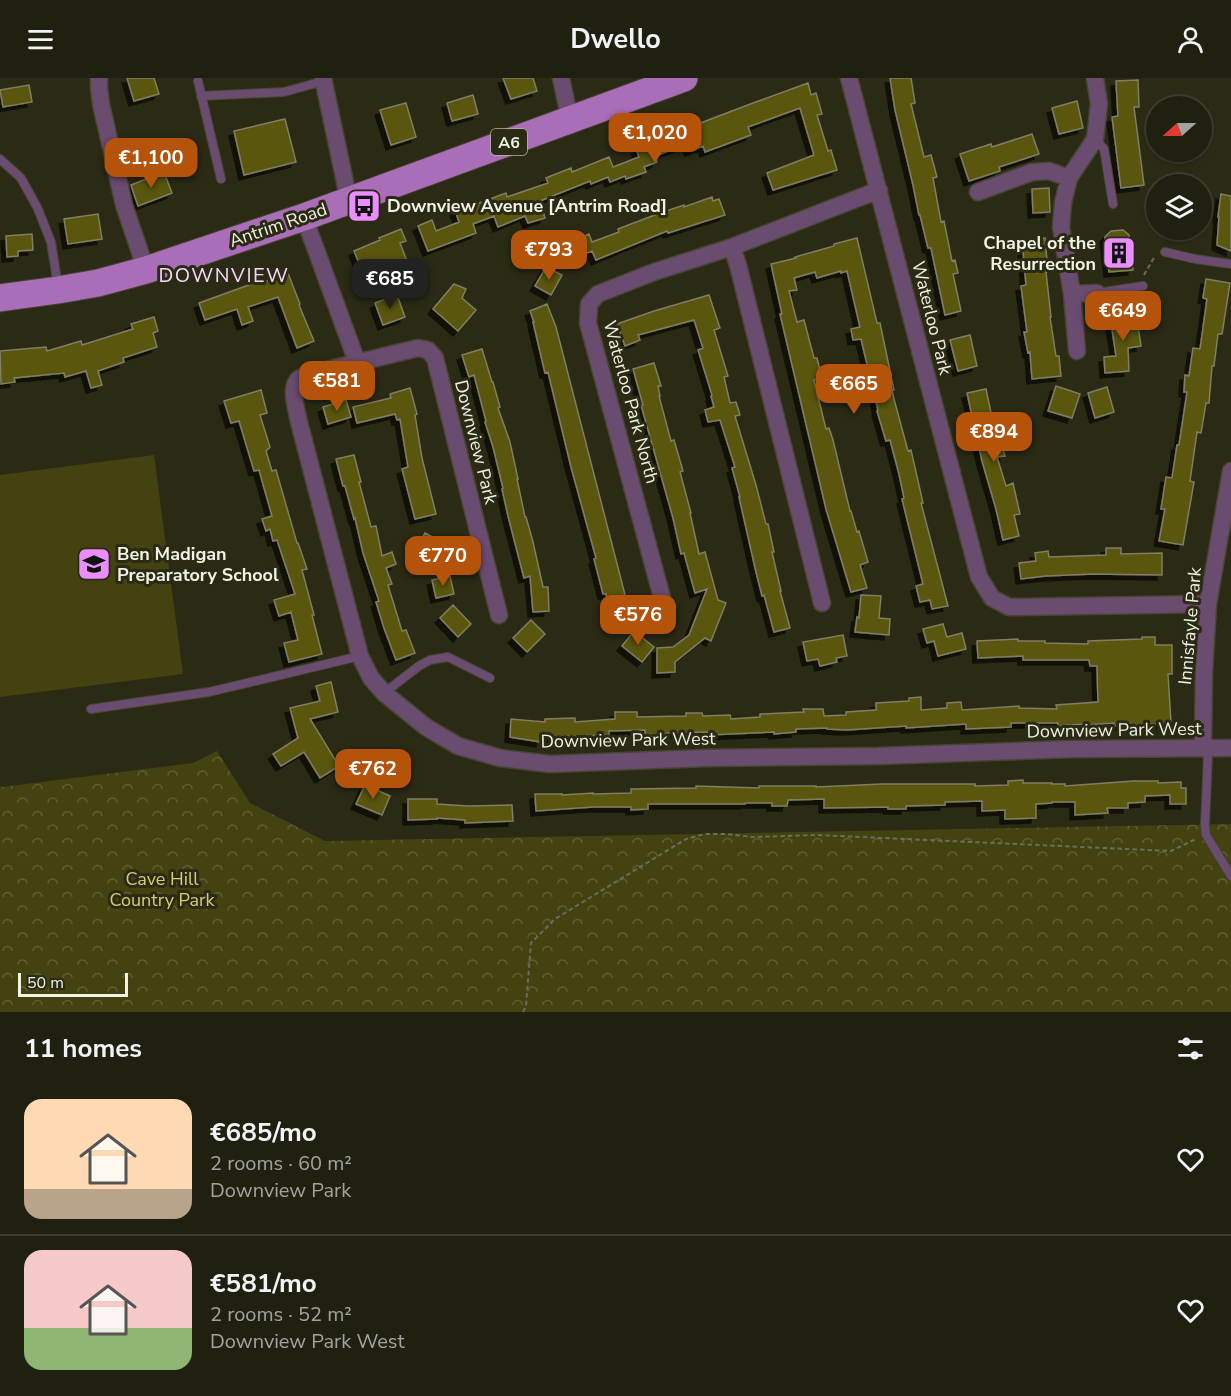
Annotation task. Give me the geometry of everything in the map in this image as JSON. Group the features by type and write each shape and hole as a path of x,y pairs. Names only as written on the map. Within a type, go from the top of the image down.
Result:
{"main road":[{"name":"Antrim Road","path":"0,298 98,283 146,270 304,217 684,78"}],"street":[{"path":"99,78 100,104 124,205 146,270"},
{"path":"561,78 567,106 573,119"},
{"name":"Waterloo Park","path":"849,78 979,577 992,598 1009,607 1208,604"},
{"path":"1077,351 1072,294 1061,227 1063,203 1069,178 1095,139 1099,104 1095,78"},
{"path":"323,80 346,187 351,199"},
{"path":"978,192 1002,192 1032,172 1049,171 1069,178"},
{"name":"Waterloo Park North","path":"664,605 588,324 589,304 598,294 654,272 732,247 879,190"},
{"path":"304,217 357,363"},
{"path":"732,247 822,603"},
{"path":"1072,294 1097,293"},
{"name":"Downview Park","path":"306,375 418,348 428,350 435,358 500,615"},
{"name":"Downview Park West","path":"306,375 297,380 294,388 294,401 360,656 371,678 384,693 426,727 458,746 500,758 550,764 1231,748"},
{"name":"Innisfayle Park","path":"1205,749 1203,740 1204,672 1208,604 1231,471"}],"lane":[{"path":"201,96 284,92 323,80"},
{"path":"198,81 221,179"},
{"path":"1095,139 1104,149 1113,204"},
{"path":"0,159 21,178 38,209 51,242 58,290"},
{"path":"1165,252 1231,264"},
{"path":"1097,293 1143,286"},
{"path":"91,709 209,692 360,656"},
{"path":"384,693 419,666 430,660 448,657 490,678"},
{"path":"1205,749 1208,756 1206,835 1231,876"}],"path":[{"path":"1143,286 1144,274 1156,254 1165,252"},
{"path":"523,1012 526,1006 531,944 555,919 686,839 705,834 753,837 818,835 1171,851 1206,835"}],"green space":[{"path":"154,455 183,674 0,697 0,475"},
{"name":"Cave Hill Country Park","path":"217,751 250,803 325,841 1231,824 1231,1012 0,1012 0,786 193,763"}],"building":[{"path":"127,78 154,78 159,94 134,101"},
{"path":"503,78 533,78 537,91 511,99"},
{"path":"890,78 911,78 915,103 911,104 924,157 931,155 937,177 933,178 941,222 944,221 952,261 955,260 958,273 953,274 961,311 945,315 931,248 928,248 919,215"},
{"path":"1138,80 1139,107 1134,107 1144,185 1121,188 1112,117 1118,116 1116,81"},
{"path":"808,83 811,95 816,93 822,114 817,115 828,151 831,150 837,170 773,190 767,173 814,155 800,108 748,127 751,135 705,152 703,146 690,151 687,144 655,156 657,162 644,167 646,172 610,182 608,177 591,184 590,181 540,201 545,218 528,223 525,216 498,227 494,216 473,224 476,233 428,251 418,226 432,220 436,231 459,222 455,210 506,193 507,197 548,183 546,178 571,168 572,172 609,157 613,167 639,157 636,149"},
{"path":"29,85 32,102 3,107 0,90"},
{"path":"473,95 478,114 452,121 447,103"},
{"path":"1077,101 1083,128 1059,134 1052,108"},
{"path":"406,103 416,137 391,145 380,110"},
{"path":"285,119 296,162 244,175 234,131"},
{"path":"1032,134 1039,154 999,167 1000,171 969,181 960,154 991,144 992,147"},
{"path":"164,172 172,193 138,206 131,185"},
{"path":"1049,188 1050,212 1033,213 1032,189"},
{"path":"1221,194 1231,196 1231,251 1217,245"},
{"path":"712,197 713,201 719,199 725,215 668,233 667,231 596,260 592,251 565,262 559,247 589,234 592,242 660,213"},
{"path":"98,214 102,239 68,244 64,219"},
{"path":"401,229 406,241 400,243 407,261 365,278 354,251"},
{"name":"Chapel of the Resurrection","path":"1123,230 1129,235 1133,270 1109,272 1105,237 1111,231"},
{"path":"32,234 33,250 18,251 18,256 7,257 6,236"},
{"path":"857,238 877,323 880,323 894,399 908,451 911,450 923,503 921,503 948,606 932,609 930,600 920,602 916,586 923,584 902,499 904,498 899,474 890,440 886,441 877,411 861,339 853,340 851,329 860,327 847,271 817,278 815,272 794,278 797,290 789,291 797,322 804,320 814,358 817,358 822,378 814,380 826,429 829,428 833,440 850,511 857,532 859,531 868,562 860,565 867,588 851,592 826,509 780,314 782,314 771,264"},
{"path":"1045,238 1050,317 1061,376 1032,379 1030,352 1028,353 1024,332 1027,332 1021,286 1026,285 1022,240"},
{"path":"546,267 562,275 551,295 535,286"},
{"path":"288,273 314,341 297,348 278,297 248,307 253,321 242,325 237,309 205,320 199,303"},
{"path":"1206,279 1230,283 1222,334 1218,334 1214,366 1212,366 1209,403 1206,403 1201,433 1197,432 1190,481 1194,482 1183,545 1159,541 1165,509 1161,509 1166,477 1172,478 1177,445 1179,445 1187,392 1184,392 1185,375 1189,376 1193,348 1200,349 1207,299 1203,298"},
{"path":"454,284 466,289 462,298 476,310 458,331 433,309"},
{"path":"397,295 405,317 383,325 375,303"},
{"path":"709,295 720,328 714,330 728,376 724,377 730,403 736,402 740,415 735,416 766,524 768,524 780,591 790,628 774,632 756,572 732,468 735,467 720,420 708,422 705,410 714,407 698,350 703,348 694,320 638,335 640,340 625,346 617,324"},
{"path":"547,304 556,327 632,622 615,627 606,594 603,594 594,559 596,558 530,311"},
{"path":"1136,312 1141,346 1128,348 1129,371 1105,373 1104,357 1116,356 1110,316"},
{"path":"154,317 158,331 153,333 157,347 123,358 124,362 98,371 102,385 91,388 86,371 65,377 64,373 14,378 15,382 1,384 0,351 46,347 47,351 81,341 82,345 133,329 131,324"},
{"path":"970,335 977,366 958,371 950,340"},
{"path":"482,349 510,442 525,517 543,587 548,587 549,611 533,612 530,576 524,578 474,375 469,377 462,355"},
{"path":"654,363 661,386 658,386 659,396 671,441 674,440 683,471 680,472 699,554 705,552 718,600 726,603 711,641 705,638 675,662 675,672 657,673 657,648 673,647 689,635 707,589 695,593 684,553 681,554 641,405 643,405 633,369"},
{"path":"1056,386 1080,394 1072,418 1048,411"},
{"path":"1107,387 1114,412 1095,418 1088,393"},
{"path":"410,388 417,414 415,415 422,458 436,514 415,519 402,469 408,467 400,419 397,420 395,414 357,423 353,407 391,398 390,394"},
{"path":"986,389 994,427 997,426 1005,456 997,457 1006,486 1013,483 1020,514 1014,515 1019,536 1003,540 967,393"},
{"path":"261,390 267,413 260,415 270,447 266,451 272,471 276,470 307,569 302,570 322,654 289,662 284,643 298,640 291,612 279,616 274,600 295,594 277,540 273,541 270,529 266,531 262,519 272,516 259,470 254,471 239,421 231,423 224,401"},
{"path":"346,400 351,417 328,424 323,407"},
{"path":"354,455 371,527 376,526 382,556 392,552 396,564 386,568 392,584 388,585 402,631 406,630 415,653 396,660 376,602 379,601 336,459"},
{"path":"425,533 454,549 445,565 417,549"},
{"path":"1106,548 1121,548 1121,554 1162,553 1162,575 1093,574 1021,579 1019,563 1036,561 1035,553 1048,551 1049,557 1106,555"},
{"path":"450,576 454,594 436,598 432,580"},
{"path":"861,595 881,596 879,618 890,619 889,635 855,632"},
{"path":"453,605 471,624 458,637 440,618"},
{"path":"531,620 545,634 527,652 513,638"},
{"path":"943,624 947,637 962,633 966,649 938,656 934,641 927,643 923,629"},
{"path":"634,631 654,647 642,662 622,646"},
{"path":"843,635 847,656 836,658 837,662 820,666 818,659 807,661 803,642"},
{"path":"1142,637 1155,637 1155,645 1172,645 1172,674 1168,674 1171,723 1058,726 1058,723 1011,723 1011,727 966,729 966,724 847,730 796,729 796,732 774,734 774,732 709,735 709,732 645,735 645,730 609,731 609,735 541,737 541,742 510,737 511,719 545,722 545,719 575,718 575,722 615,719 615,712 637,712 637,717 686,716 686,713 702,713 703,716 730,715 731,719 760,717 760,714 804,712 803,709 823,709 824,716 846,715 846,712 876,710 876,703 909,701 909,698 921,697 921,710 947,708 947,703 961,702 962,710 1019,706 1019,708 1057,709 1056,705 1098,702 1097,666 1090,666 1089,660 1023,660 1023,656 978,658 977,641 1018,639 1018,641 1045,641 1045,643 1088,644 1088,641 1142,639"},
{"path":"331,682 338,712 310,719 339,766 320,778 304,752 281,766 273,754 298,738 290,708 320,701 316,686"},
{"path":"1023,780 1023,783 1052,783 1065,784 1065,786 1134,781 1181,782 1181,788 1186,788 1186,804 1170,804 1170,795 1145,796 1145,802 1128,803 1128,808 1107,808 1108,813 1075,815 1075,802 1052,802 1036,804 1036,818 1005,819 1005,810 982,811 982,801 906,806 906,809 824,808 824,799 788,800 787,806 772,806 772,803 648,804 648,809 593,807 536,811 535,794 631,793 631,789 696,788 696,786 759,788 759,786 975,784 975,786 1008,785 1008,781"},
{"path":"365,785 390,796 382,815 356,804"},
{"path":"408,799 437,799 437,804 468,806 512,805 513,821 465,823 465,820 437,818 408,820"}],"place":[{"name":"Downview Avenue [Antrim Road]","path":"364,206"},
{"name":"Chapel of the Resurrection","path":"1119,253"},
{"name":"Ben Madigan Preparatory School","path":"94,564"}],"district":[{"name":"DOWNVIEW","path":"224,275"}]}
